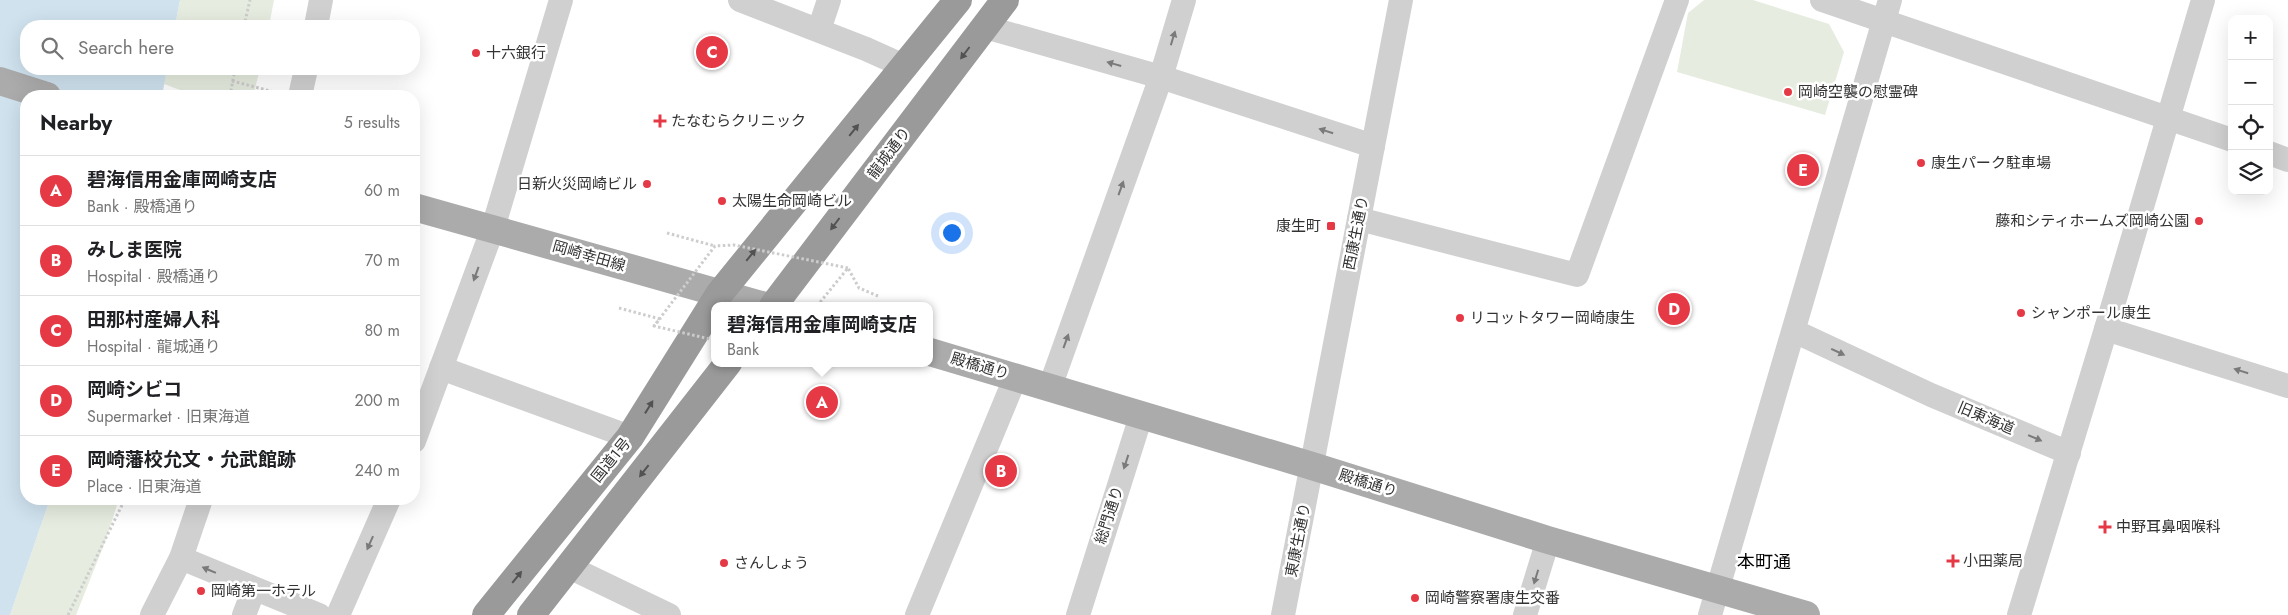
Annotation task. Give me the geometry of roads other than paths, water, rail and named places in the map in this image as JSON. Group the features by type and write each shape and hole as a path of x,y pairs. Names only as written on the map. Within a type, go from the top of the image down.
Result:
{"highway":[{"path":"720,293 906,67 958,0"},
{"name":"龍城通り","path":"775,302 1005,0"},
{"name":"国道1号","path":"714,302 720,293"},
{"name":"国道1号","path":"486,615 630,437 711,307"},
{"path":"531,615 725,367"}],"main road":[{"path":"0,81 28,90"},
{"name":"岡崎幸田線","path":"420,209 751,302"},
{"name":"殿橋通り","path":"933,353 1016,376 1141,416 1312,466 1548,540 1806,615"}],"street":[{"path":"317,20 322,0"},
{"path":"740,0 819,30 906,67"},
{"path":"819,30 829,0"},
{"path":"1050,387 1161,77 1184,0"},
{"name":"西康生通り","path":"1312,466 1400,0"},
{"path":"1359,219 1577,275 1677,0"},
{"path":"1822,0 1887,10 2168,118 2228,139"},
{"path":"2019,615 2203,0"},
{"path":"420,424 493,228 559,1"},
{"path":"1710,615 1887,10"},
{"path":"985,27 1161,77 1373,146"},
{"path":"294,90 303,75"},
{"path":"2273,154 2288,160"},
{"path":"2106,329 2288,386"},
{"name":"旧東海道","path":"1794,332 1931,395 2069,453"},
{"path":"441,368 630,437"},
{"path":"917,615 1016,376"},
{"name":"総門通り","path":"1078,615 1141,416"},
{"name":"東康生通り","path":"1283,615 1312,466"},
{"path":"152,615 181,558 199,505"},
{"path":"338,615 386,505"},
{"path":"1525,615 1548,540"},
{"path":"181,558 254,590 319,615"},
{"path":"570,567 669,615"},
{"path":"244,615 254,590"}],"water":[{"path":"0,0 180,0 176,20 20,20 20,75 166,75 163,90 20,90 20,505 48,505 10,615 0,615"}],"place":[{"name":"田那村産婦人科","path":"712,52"},
{"name":"十六銀行","path":"476,53"},
{"name":"岡崎空襲の慰霊碑","path":"1788,92"},
{"name":"たなむらクリニック","path":"660,121"},
{"name":"康生パーク駐車場","path":"1921,163"},
{"name":"岡崎藩校允文・允武館跡","path":"1803,170"},
{"name":"日新火災岡崎ビル","path":"647,184"},
{"name":"太陽生命岡崎ビル","path":"722,201"},
{"name":"藤和シティホームズ岡崎公園","path":"2199,221"},
{"name":"康生町","path":"1331,226"},
{"name":"岡崎シビコ","path":"1674,309"},
{"name":"シャンポール康生","path":"2021,313"},
{"name":"リコットタワー岡崎康生","path":"1460,318"},
{"name":"碧海信用金庫岡崎支店","path":"822,402"},
{"name":"みしま医院","path":"1001,471"},
{"name":"中野耳鼻咽喉科","path":"2105,527"},
{"name":"小田薬局","path":"1953,561"},
{"name":"さんしょう","path":"724,563"},
{"name":"岡崎第一ホテル","path":"201,591"},
{"name":"岡崎警察署康生交番","path":"1415,598"}],"district":[{"name":"本町通","path":"1764,562"}]}
